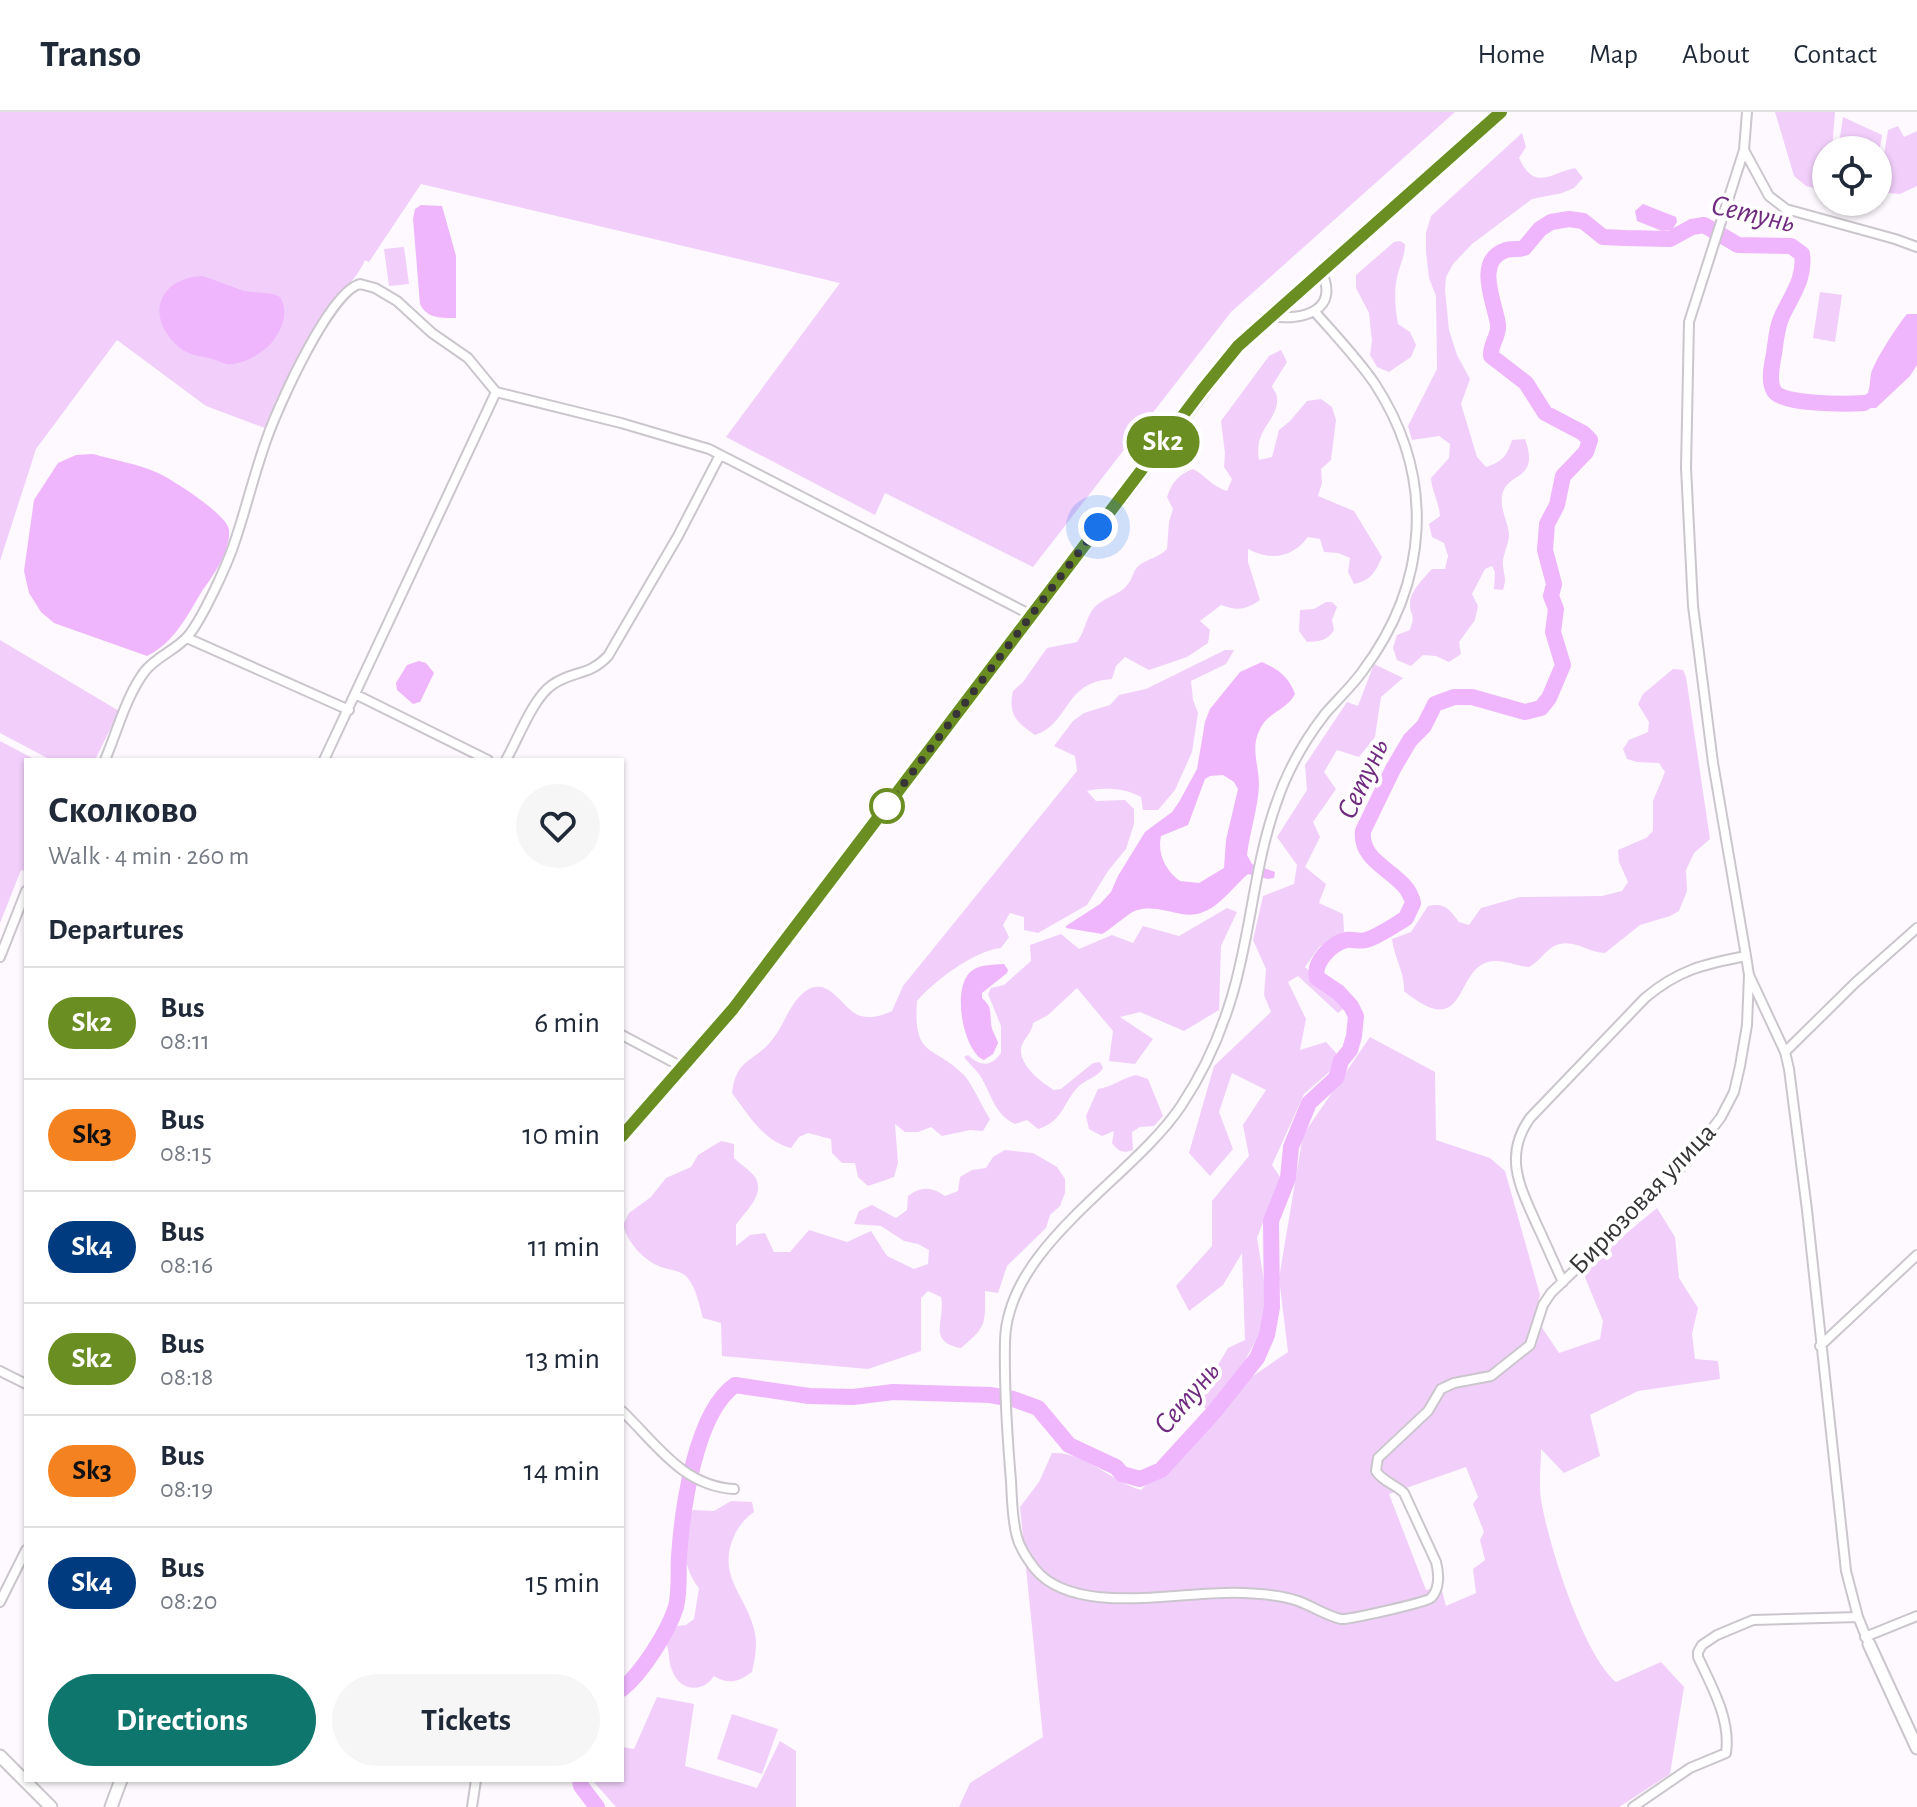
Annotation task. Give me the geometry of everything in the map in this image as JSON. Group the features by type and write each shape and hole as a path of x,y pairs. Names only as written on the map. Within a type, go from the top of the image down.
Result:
{"street":[{"path":"624,1134 684,1068 750,986 1238,346 1501,112"},
{"path":"1747,112 1744,150 1689,322 1686,468 1693,606 1713,763 1749,975 1785,1052 1804,1179 1846,1571 1867,1640 1917,1748"},
{"path":"1744,150 1769,196 1786,209 1917,247"},
{"path":"1270,316 1289,319 1315,312 1322,304 1326,290 1321,271"},
{"path":"106,758 138,682 148,668 187,638 222,573 236,540 274,423 316,334 334,305 354,285 367,285 397,301 432,333 468,358 496,392 621,423 720,455 1031,615"},
{"name":"Бирюзовая улица","path":"1315,312 1372,380 1402,436 1417,501 1412,569 1397,615 1361,672 1326,713 1289,770 1275,805 1261,858 1232,998 1198,1078 1182,1105 1141,1155 1065,1226 1033,1263 1018,1294 1005,1330 1006,1426 1017,1538 1039,1574 1060,1587 1080,1594 1110,1597 1257,1593 1293,1599 1339,1619 1353,1619 1431,1599 1439,1574 1436,1562 1404,1493 1396,1484 1381,1479 1376,1471 1378,1458 1428,1411 1441,1389 1454,1383 1491,1376 1530,1345 1543,1305 1687,1162 1721,1117 1734,1092 1747,1025 1749,975"},
{"path":"325,758 496,392"},
{"path":"507,758 543,693 567,676 593,670 608,656 678,536 720,455"},
{"path":"187,638 349,710"},
{"path":"357,695 484,758"},
{"path":"0,957 24,896"},
{"path":"1785,1052 1917,928"},
{"path":"1563,1282 1519,1185 1516,1155 1521,1130 1645,998 1665,981 1708,963 1746,956"},
{"path":"624,1036 684,1068"},
{"path":"1820,1346 1917,1255"},
{"path":"0,1371 24,1383"},
{"path":"624,1413 677,1469 708,1485 734,1489"},
{"path":"0,1602 24,1554"},
{"path":"1867,1640 1917,1616"},
{"path":"1633,1807 1690,1768 1726,1753 1723,1716 1698,1657 1702,1645 1753,1620 1858,1617"},
{"path":"0,1756 24,1780"},
{"path":"26,1782 51,1807"},
{"path":"111,1807 120,1782"},
{"path":"472,1807 476,1782"}],"shaded area":[{"path":"0,112 1455,112 1231,312 1033,567 885,493 875,515 726,437 840,283 421,184 369,262 365,260 316,325 265,428 206,406 117,340 36,449 0,561"},
{"path":"1775,112 1835,112 1833,136 1812,136 1812,188 1794,176"},
{"path":"1843,117 1882,135 1882,136 1840,136"},
{"path":"1898,126 1904,137 1917,131 1917,186 1900,194 1892,193 1892,136 1887,136 1888,130"},
{"path":"1522,133 1526,147 1519,158 1531,175 1544,178 1575,168 1583,178 1574,188 1562,193 1532,199 1472,244 1453,264 1446,277 1445,290 1449,330 1457,355 1470,379 1461,404 1477,457 1486,467 1506,454 1512,440 1525,439 1529,453 1526,470 1509,483 1502,497 1509,534 1503,561 1503,590 1494,589 1495,572 1492,566 1485,569 1472,594 1478,606 1475,620 1459,642 1461,654 1449,662 1436,656 1423,655 1411,666 1397,660 1393,648 1397,635 1410,630 1413,617 1410,604 1415,590 1432,569 1445,569 1448,556 1444,543 1432,537 1429,524 1440,516 1431,478 1449,458 1450,444 1439,436 1412,440 1408,426 1437,369 1436,296 1429,278 1426,233 1431,216"},
{"path":"1643,204 1676,217 1677,222 1672,230 1662,231 1637,221 1635,211"},
{"path":"421,205 442,206 456,256 456,318 431,315 420,304 413,219 415,209"},
{"path":"1400,241 1405,248 1396,283 1398,324 1410,332 1416,345 1411,357 1389,372 1377,367 1370,355 1369,313 1356,288 1356,275 1394,242"},
{"path":"404,247 409,284 389,286 384,249"},
{"path":"203,276 244,291 280,297 284,307 283,323 275,338 254,357 227,364 187,352 169,337 160,313 166,292 187,278"},
{"path":"1820,292 1842,295 1835,342 1813,338"},
{"path":"1907,314 1917,314 1917,365 1910,376 1876,408 1842,409 1845,399 1858,399 1868,393 1876,361"},
{"path":"1281,350 1287,362 1272,386 1277,396 1277,406 1260,440 1259,460 1272,457 1279,430 1307,401 1321,399 1332,407 1336,420 1331,460 1321,469 1322,483 1318,496 1354,511 1382,557 1375,572 1354,584 1348,572 1350,558 1324,552 1320,539 1308,537 1295,549 1281,555 1265,555 1248,549 1248,562 1260,600 1241,608 1221,605 1200,621 1210,630 1208,643 1187,657 1149,670 1125,657 1116,666 1112,679 1084,687 1055,722 1035,735 1015,717 1013,691 1047,648 1077,642 1093,609 1125,588 1138,566 1167,549 1173,509 1167,497 1173,483 1193,469 1227,491 1232,479 1224,467 1221,421 1269,356"},
{"path":"93,454 158,473 210,507 229,530 227,546 220,562 185,619 165,644 147,656 54,623 41,612 29,593 24,571 34,500 58,463 76,455"},
{"path":"1332,602 1337,607 1332,620 1334,630 1323,640 1307,642 1299,631 1300,610 1314,609"},
{"path":"0,640 119,711 96,758 47,758 0,733"},
{"path":"1225,650 1234,650 1226,664 1191,681 1198,713 1192,752 1175,790 1158,810 1143,810 1141,797 1121,790 1087,791 1096,801 1125,800 1134,809 1134,824 1126,849 1087,905 1038,933 1024,930 1024,917 1010,913 1003,925 1009,937 1001,948 990,950 955,968 917,1001 918,1033 922,1042 967,1079 990,1119 983,1131 970,1130 942,1136 931,1127 918,1132 905,1132 895,1124 898,1163 894,1177 868,1186 858,1177 855,1163 842,1163 832,1153 831,1139 808,1133 799,1137 791,1148 764,1133 732,1093 734,1082 742,1067 772,1040 799,997 816,987 824,988 860,1016 874,1017 892,1011 903,986 1077,771 1075,756 1054,746 1073,721 1084,713 1110,705 1119,695 1146,689"},
{"path":"419,661 426,663 434,673 420,702 413,704 397,690 396,683 407,665"},
{"path":"1262,662 1282,674 1295,694 1263,723 1256,743 1259,785 1247,855 1252,864 1275,872 1274,878 1248,874 1219,903 1202,913 1192,915 1143,909 1131,913 1102,934 1066,928 1100,904 1111,892 1145,832 1172,812 1179,802 1197,769 1210,709 1240,672","holes":["1223,775 1238,789 1226,840 1224,868 1199,883 1180,881 1164,862 1160,849 1161,836 1188,825 1205,779"]},
{"path":"1374,664 1403,678 1381,697 1375,737 1359,757 1337,750 1324,772 1336,789 1313,822 1320,837 1305,867 1326,884 1319,903 1343,914 1344,932 1319,947 1305,967 1347,1006 1338,1013 1298,976 1288,982 1306,1019 1300,1050 1326,1042 1337,1054 1329,1072 1304,1094 1272,1165 1280,1177 1257,1238 1266,1294 1262,1330 1236,1376 1207,1410 1197,1400 1228,1348 1245,1340 1242,1253 1223,1285 1189,1311 1176,1286 1212,1246 1212,1201 1249,1156 1243,1125 1266,1090 1232,1073 1219,1112 1233,1149 1210,1176 1189,1153 1214,1066 1271,1012 1264,995 1266,969 1253,940 1263,896 1294,884 1297,865 1277,837 1307,790 1305,765 1347,702 1358,706"},
{"path":"1673,669 1683,670 1686,677 1710,839 1694,853 1686,870 1687,891 1679,911 1640,925 1605,953 1568,943 1554,946 1529,967 1502,961 1485,963 1475,970 1449,1007 1438,1009 1424,1005 1404,991 1392,939 1411,932 1428,906 1443,906 1459,922 1469,925 1481,908 1520,897 1602,896 1622,891 1628,882 1619,862 1618,850 1646,838 1653,831 1653,801 1665,772 1659,763 1627,759 1623,749 1629,740 1648,732 1649,722 1638,704 1643,694"},
{"path":"0,741 32,758 24,758 24,871 21,870 0,923"},
{"path":"1227,908 1237,912 1221,946 1219,1010 1184,1031 1140,1012 1120,1017 1153,1039 1135,1064 1109,1061 1113,1031 1077,988 1048,1015 1033,1023 1021,1048 1023,1061 1054,1090 1061,1089 1093,1063 1100,1062 1103,1068 1077,1088 1053,1122 1046,1126 1038,1129 1027,1120 1015,1124 1003,1115 979,1074 964,1057 968,1055 985,1064 1001,1053 1001,1026 988,994 991,988 1004,985 1031,961 1030,945 1061,934 1079,949 1112,935 1133,943 1143,926 1179,936"},
{"path":"1004,964 1007,973 982,993 990,1009 992,1028 998,1043 993,1054 984,1060 970,1045 965,1032 962,989 966,978 976,968"},
{"path":"1370,1037 1435,1072 1436,1140 1490,1158 1505,1171 1540,1295 1535,1317 1559,1353 1600,1339 1603,1321 1582,1270 1657,1208 1675,1237 1679,1278 1698,1308 1692,1334 1695,1359 1718,1361 1720,1379 1638,1391 1590,1415 1600,1456 1564,1473 1541,1449 1540,1484 1546,1524 1560,1573 1580,1625 1604,1668 1616,1682 1661,1662 1684,1687 1670,1774 1619,1807 959,1807 970,1783 1043,1737 1020,1507 1039,1482 1052,1453 1086,1461 1141,1490 1250,1378 1288,1352 1279,1278 1303,1135","holes":["1466,1467 1478,1497 1473,1504 1484,1532 1480,1540 1485,1560 1473,1569 1476,1593 1446,1606 1441,1587 1426,1590 1389,1494"]},
{"path":"1136,1075 1148,1079 1163,1116 1154,1126 1140,1127 1132,1132 1133,1150 1124,1152 1112,1143 1114,1131 1102,1136 1089,1129 1086,1116 1098,1089"},
{"path":"721,1141 734,1144 734,1158 753,1174 758,1184 753,1202 736,1225 736,1246 750,1235 765,1233 774,1252 790,1252 809,1230 847,1242 871,1231 887,1256 914,1269 928,1264 929,1250 904,1241 881,1226 854,1224 859,1211 872,1205 896,1218 907,1210 908,1196 926,1189 945,1196 958,1191 960,1177 972,1170 986,1168 993,1157 1005,1150 1033,1153 1057,1167 1065,1179 1065,1193 1060,1206 1050,1215 1046,1228 1007,1266 998,1293 985,1291 983,1324 961,1348 950,1345 941,1335 941,1297 928,1291 921,1298 921,1351 868,1369 722,1356 721,1323 703,1318 689,1280 683,1274 654,1264 642,1255 624,1227 629,1213 651,1197 666,1178 691,1167 698,1155"},
{"path":"731,1501 752,1502 754,1512 738,1528 729,1554 731,1576 755,1635 752,1672 733,1681 714,1676 703,1686 691,1688 675,1677 666,1643 677,1626 686,1625 694,1619 699,1588 686,1561 685,1529 693,1510 714,1511"},
{"path":"657,1697 694,1704 685,1766 757,1788 780,1741 796,1751 796,1807 616,1807 594,1782 624,1782 624,1747 634,1749"},
{"path":"732,1714 778,1729 762,1774 717,1759"}],"waterway":[{"name":"Сетунь","path":"624,1687 654,1651 676,1607 681,1538 693,1464 710,1417 721,1399 735,1385 809,1396 853,1397 893,1392 990,1395 1013,1399 1038,1408 1069,1445 1116,1467 1122,1474 1140,1479 1161,1470 1214,1412 1257,1358 1267,1335 1272,1307 1271,1221 1288,1178 1291,1147 1309,1103 1336,1078 1354,1036 1356,1016 1351,1006 1338,992 1317,978 1320,960 1340,942 1370,939 1400,922 1406,918 1413,903 1402,884 1368,853 1363,831 1393,769 1410,740 1424,726 1435,704 1454,697 1472,697 1525,712 1541,708 1549,698 1563,665 1553,632 1556,609 1551,596 1554,584 1545,550 1547,524 1557,505 1563,476 1586,452 1590,440 1583,433 1545,413 1526,383 1491,356 1498,325 1488,273 1496,256 1508,249 1524,248 1540,229 1551,222 1569,219 1583,221 1603,237 1670,239 1692,227 1704,225 1738,245 1791,246 1802,254 1802,270 1778,327 1771,372 1774,391 1779,396 1801,401 1864,403"},
{"name":"Сетунь","path":"580,1782 597,1807"}],"bus line":[{"name":"Sk2","path":"624,1134 733,1009 1238,346 1501,112"}],"route":[{"path":"887,806 1098,527"}]}
